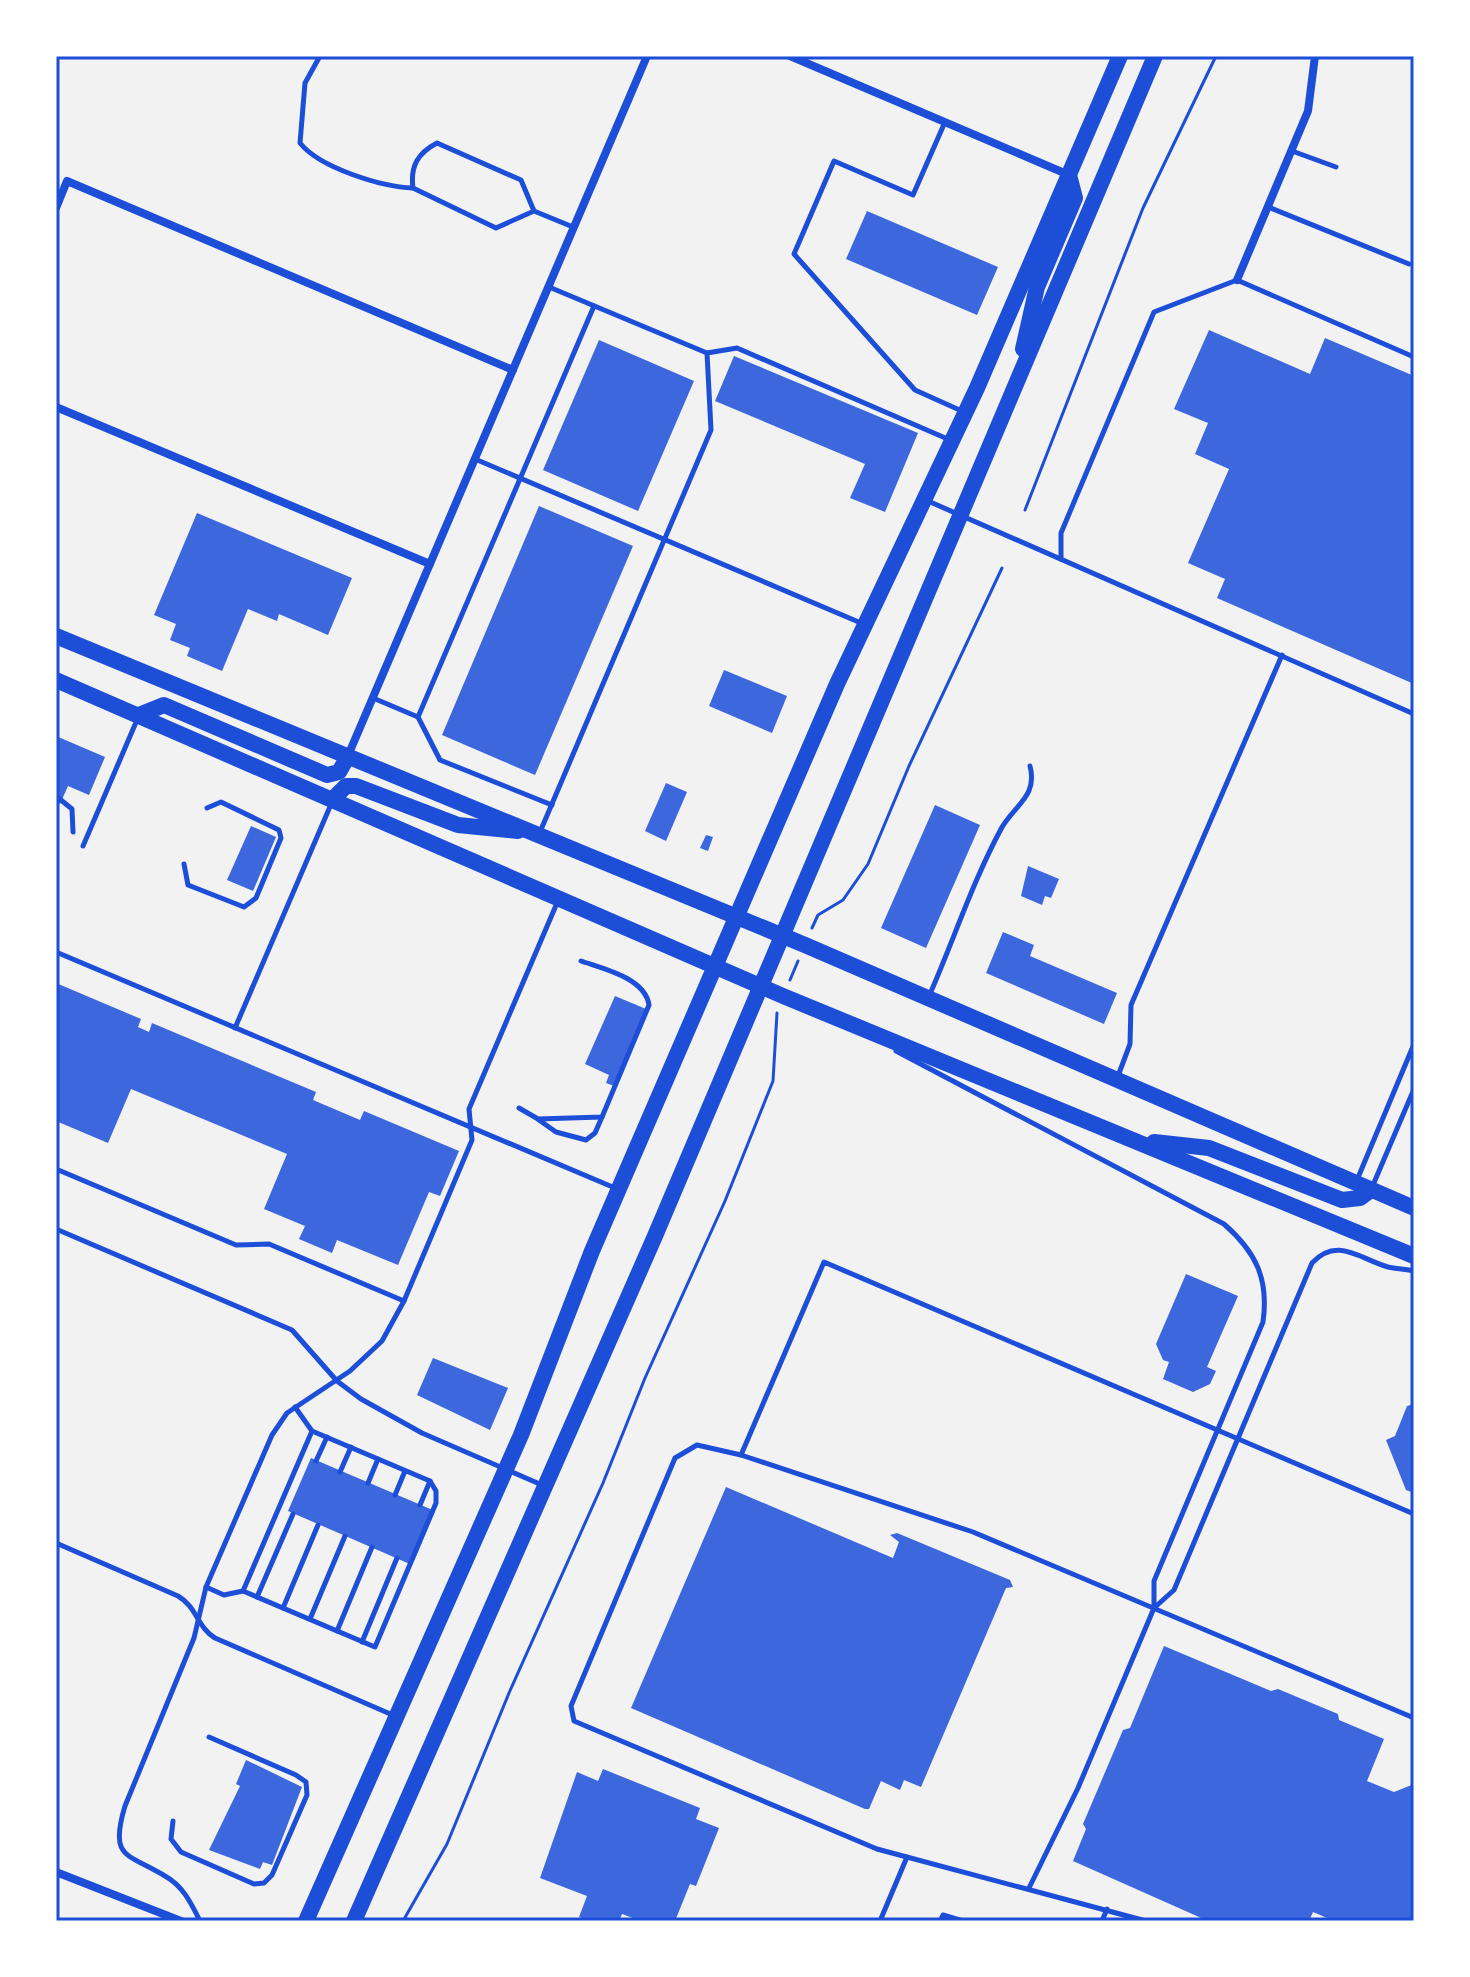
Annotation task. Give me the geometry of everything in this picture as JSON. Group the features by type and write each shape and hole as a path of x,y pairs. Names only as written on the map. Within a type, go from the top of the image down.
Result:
{"main road":[{"path":"306,1921 506,1469 619,1190 864,625 952,441 1120,56"},
{"path":"1121,138 1144,56"},
{"path":"354,1921 547,1487 784,936 1155,56"},
{"path":"1013,390 1037,287 1075,198 1069,175"},
{"path":"56,636 347,758 540,833 1414,1208"},
{"path":"56,680 334,798 783,996 1414,1256"},
{"path":"139,715 164,705 327,775 339,772 347,758"},
{"path":"334,798 346,786 356,786 458,825 540,833"},
{"path":"1133,1139 1209,1148 1342,1200 1360,1198 1363,1186"}],"street":[{"path":"347,758 647,56"},
{"path":"790,56 1069,175"},
{"path":"1237,280 1292,151 1313,91 1315,56"},
{"path":"56,208 67,181 513,370"},
{"path":"56,407 430,564"},
{"path":"56,1872 181,1921"}],"lane":[{"path":"320,56 308,72 300,143 307,152 377,183 413,188 496,228 534,211"},
{"path":"945,122 913,195 834,161 794,254 915,390 965,412"},
{"path":"413,188 413,168 422,151 437,143 521,180 534,211 574,227"},
{"path":"1292,151 1336,167"},
{"path":"1268,207 1409,264"},
{"path":"1061,559 1061,533 1154,312 1237,280 1414,357"},
{"path":"549,287 707,353 737,348 952,441"},
{"path":"418,717 594,306"},
{"path":"540,833 711,430 707,353"},
{"path":"475,459 864,625"},
{"path":"923,499 1412,710"},
{"path":"1116,1079 1130,1044 1131,1005 1282,655"},
{"path":"373,698 418,717 440,760 552,805"},
{"path":"83,846 139,715"},
{"path":"928,998 1003,826 1026,800 1034,781 1030,766"},
{"path":"56,796 72,809 73,832"},
{"path":"235,1028 334,798"},
{"path":"184,864 188,885 244,907 256,898 281,838 279,830 221,802 207,808"},
{"path":"200,1921 185,1893 166,1876 130,1860 119,1849 118,1834 125,1806 199,1621 206,1587 272,1435 295,1407 337,1381 382,1341 404,1301 472,1140 469,1109 559,899"},
{"path":"56,952 619,1190"},
{"path":"519,1108 556,1132 586,1140 595,1133 602,1117 649,1005 648,995 637,984 581,961"},
{"path":"825,1013 1213,1218 1242,1240 1263,1277 1265,1307 1250,1357 1154,1581 1154,1608 1078,1788 1029,1888"},
{"path":"1363,1186 1414,1044"},
{"path":"1363,1186 1414,1089"},
{"path":"538,1119 602,1117"},
{"path":"56,1169 236,1245 269,1244 404,1301"},
{"path":"57,1230 292,1330 337,1381 422,1433 547,1487"},
{"path":"1154,1608 1174,1590 1312,1263 1335,1249 1346,1250 1388,1267 1414,1271"},
{"path":"741,1455 824,1262 1414,1514"},
{"path":"206,1587 224,1595 243,1591 375,1647 430,1518 436,1491 430,1481 312,1431 295,1407"},
{"path":"243,1591 312,1431"},
{"path":"316,1461 327,1437"},
{"path":"1146,1921 937,1862 877,1849 574,1721 571,1706 675,1458 697,1445 741,1455 927,1515 1414,1718"},
{"path":"340,1472 351,1447"},
{"path":"368,1483 378,1459"},
{"path":"395,1495 405,1471"},
{"path":"420,1505 430,1481"},
{"path":"257,1597 293,1514"},
{"path":"283,1608 318,1525"},
{"path":"310,1619 345,1536"},
{"path":"56,1543 178,1596 193,1607 199,1621 215,1638 396,1716"},
{"path":"337,1631 372,1547"},
{"path":"362,1642 397,1558"},
{"path":"173,1821 171,1839 181,1852 254,1884 264,1883 272,1875 307,1795 306,1782 296,1775 209,1737"},
{"path":"880,1921 907,1857"},
{"path":"1102,1921 1107,1909"},
{"path":"940,1921 943,1915 963,1921"}],"path":[{"path":"1025,510 1139,218 1216,56"},
{"path":"403,1921 447,1844 509,1693 599,1493 645,1378 725,1201 773,1081 777,1056 775,1018 818,915 843,900 872,857 912,759 1002,568"}],"building":[{"path":"867,211 998,267 977,315 846,259"},
{"path":"1209,330 1310,374 1325,338 1414,376 1414,684 1217,598 1225,579 1188,563 1229,469 1195,454 1208,423 1174,409"},
{"path":"599,340 694,381 638,511 543,470"},
{"path":"734,356 918,433 885,512 850,498 865,464 715,401"},
{"path":"539,506 633,546 535,775 442,735"},
{"path":"197,513 352,578 328,635 279,614 277,621 248,609 222,671 187,656 190,648 170,640 176,624 154,615"},
{"path":"724,670 787,696 772,733 709,706"},
{"path":"56,736 105,757 89,795 68,786 60,804 56,802"},
{"path":"666,783 687,792 666,841 645,831"},
{"path":"935,805 980,825 926,948 881,928"},
{"path":"251,826 276,837 253,891 227,880"},
{"path":"706,835 713,837 708,851 700,848"},
{"path":"1028,866 1059,879 1051,898 1045,896 1042,905 1021,896"},
{"path":"1003,932 1034,945 1030,956 1117,993 1104,1024 986,973"},
{"path":"56,983 141,1019 138,1027 149,1032 152,1023 316,1092 313,1100 360,1120 364,1111 459,1151 440,1196 429,1192 398,1265 337,1240 332,1253 299,1239 305,1226 264,1209 287,1154 131,1089 108,1143 56,1121"},
{"path":"615,996 646,1009 614,1086 606,1083 609,1075 585,1064"},
{"path":"1186,1274 1238,1296 1207,1367 1216,1371 1210,1384 1193,1392 1163,1379 1169,1362 1163,1360 1156,1344"},
{"path":"433,1358 508,1388 490,1430 417,1395"},
{"path":"1414,1404 1414,1493 1406,1490 1386,1440 1395,1436 1407,1406"},
{"path":"311,1458 435,1511 412,1565 288,1511"},
{"path":"726,1487 893,1558 899,1542 890,1535 897,1533 1010,1580 1013,1587 1006,1588 921,1787 904,1780 900,1790 881,1781 869,1809 865,1809 631,1708"},
{"path":"1164,1646 1271,1691 1278,1689 1338,1714 1339,1720 1384,1739 1367,1781 1394,1792 1414,1784 1414,1921 1334,1921 1313,1912 1309,1921 1208,1921 1073,1861 1086,1829 1083,1824 1123,1730 1130,1728"},
{"path":"246,1760 302,1787 272,1865 263,1862 260,1869 209,1850 240,1786 236,1784"},
{"path":"603,1769 700,1808 696,1819 719,1828 696,1886 690,1884 675,1921 641,1921 622,1914 619,1921 589,1921 579,1917 587,1896 540,1878 577,1772 598,1781"}]}
